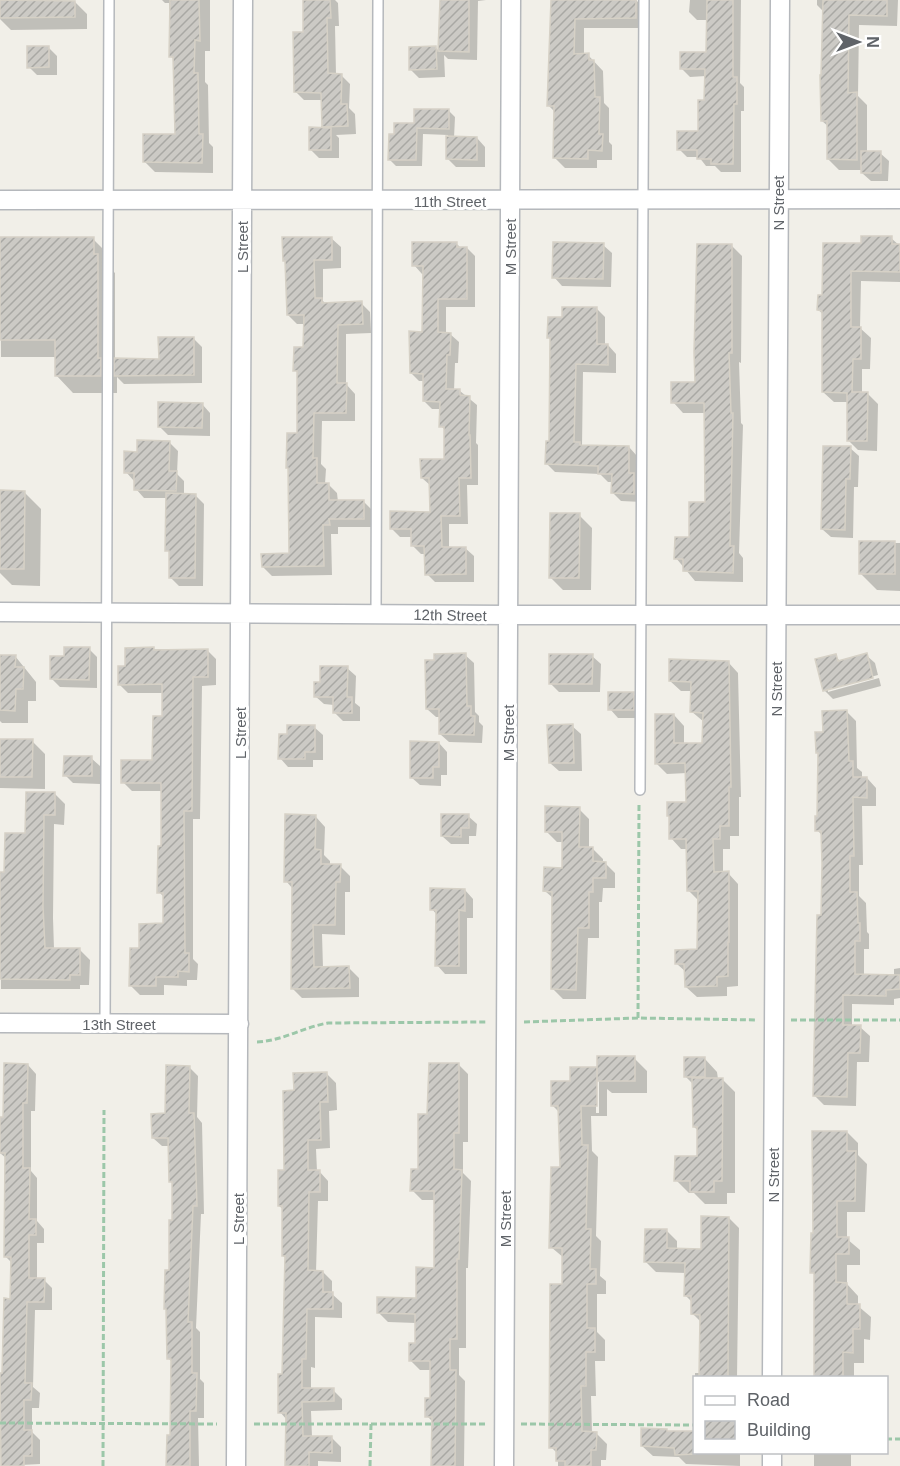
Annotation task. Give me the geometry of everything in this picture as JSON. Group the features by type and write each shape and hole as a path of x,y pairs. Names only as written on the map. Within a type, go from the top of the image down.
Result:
{"street":[{"name":"L Street","path":"236,1466 243,0"},
{"name":"M Street","path":"504,1466 512,0"},
{"name":"N Street","path":"772,1376 780,0"},
{"name":"11th Street","path":"0,200 900,199"},
{"name":"12th Street","path":"0,612 900,615"},
{"name":"13th Street","path":"0,1023 239,1024"}],"lane":[{"path":"105,1024 109,0"},
{"path":"376,614 378,0"},
{"path":"640,790 644,0"}],"path":[{"path":"638,1018 640,790"},
{"path":"774,1020 900,1020"},
{"path":"103,1466 104,1110"},
{"path":"370,1466 371,1424"},
{"path":"504,1424 693,1425"}],"building":[{"path":"0,0 75,1 75,17 0,18"},
{"path":"170,0 199,0 200,41 195,40 194,73 198,73 199,134 203,134 202,163 143,162 143,134 175,134 173,57 169,57"},
{"path":"303,0 330,0 331,18 327,18 328,73 342,74 341,104 347,104 348,126 322,127 321,93 294,92 293,32 303,32"},
{"path":"440,0 469,0 469,52 438,51"},
{"path":"551,0 636,0 636,18 575,19 574,54 589,53 589,60 594,60 595,97 600,97 599,134 603,134 602,151 588,150 588,159 553,158 554,106 547,106"},
{"path":"707,0 733,0 733,77 737,77 737,104 734,104 733,164 711,164 711,159 697,159 697,150 677,150 677,131 698,131 698,100 704,100 705,69 680,69 680,52 706,52"},
{"path":"823,0 887,0 887,16 849,15 848,93 857,92 857,160 827,159 827,121 821,121"},
{"path":"27,46 49,46 49,67 27,68"},
{"path":"436,46 437,69 409,70 409,47"},
{"path":"414,109 449,109 449,129 417,128 416,160 388,160 389,134 394,134 394,123 414,123"},
{"path":"309,127 331,128 331,150 309,150"},
{"path":"446,136 477,137 477,160 446,159"},
{"path":"861,151 881,151 881,173 861,173"},
{"path":"861,236 892,236 892,244 900,244 900,272 851,271 851,327 861,327 861,359 853,359 852,392 868,392 867,441 847,441 847,393 822,392 822,311 817,310 818,295 822,295 823,243 861,243"},
{"path":"0,237 94,237 94,254 98,254 98,358 101,358 101,376 55,376 55,340 0,340"},
{"path":"282,237 332,237 332,260 314,260 315,298 322,298 322,303 362,301 363,324 338,325 337,383 347,383 346,413 314,413 313,458 317,458 317,483 329,483 329,500 364,500 364,519 329,519 330,525 323,525 324,566 262,567 261,554 289,553 287,433 297,433 297,371 293,371 294,347 303,347 304,315 287,315"},
{"path":"412,242 457,242 457,247 467,247 467,299 438,299 438,332 451,333 450,355 447,355 446,389 460,389 460,395 470,396 471,478 459,478 460,516 441,516 442,547 466,547 466,574 425,575 424,546 411,546 411,529 390,529 390,511 430,512 429,478 421,478 420,459 444,459 444,427 439,427 440,402 423,401 423,374 410,373 409,331 422,332 423,266 412,266"},
{"path":"553,242 604,243 603,279 552,278"},
{"path":"697,244 732,244 732,353 729,353 731,413 733,413 730,546 734,546 733,573 683,571 683,559 674,559 675,537 689,537 689,502 705,502 704,403 671,403 671,382 695,382"},
{"path":"562,307 597,307 597,344 608,344 608,365 576,364 574,442 580,442 580,445 629,446 629,473 634,473 634,494 611,493 612,474 598,474 598,466 545,464 546,441 549,441 550,338 547,338 548,317 562,317"},
{"path":"158,337 194,337 194,375 114,376 114,358 159,359"},
{"path":"158,402 203,403 202,428 158,427"},
{"path":"137,440 170,441 169,471 177,471 176,491 134,490 134,473 124,473 124,451 137,452"},
{"path":"823,446 851,446 850,479 846,479 845,530 821,529"},
{"path":"0,490 25,491 24,569 0,569"},
{"path":"166,493 196,494 195,578 169,578 169,551 165,551"},
{"path":"550,513 580,513 579,578 549,578"},
{"path":"859,541 895,541 895,574 859,574"},
{"path":"64,647 90,647 89,680 50,679 50,656 64,656"},
{"path":"154,647 154,650 208,649 208,677 193,677 192,811 184,811 185,953 189,953 189,972 178,971 178,977 156,977 156,986 129,986 130,948 139,948 139,924 163,923 163,893 157,893 158,846 161,846 161,783 121,783 121,760 152,760 153,716 162,716 162,684 118,685 118,666 125,666 125,648"},
{"path":"466,653 467,706 471,706 471,716 475,716 474,735 439,734 439,709 426,709 425,660 434,660 434,654"},
{"path":"867,653 873,678 823,691 815,659 836,654 838,661"},
{"path":"549,654 593,654 592,684 549,684"},
{"path":"0,655 16,655 15,667 24,667 23,689 16,689 15,711 0,710"},
{"path":"669,659 729,661 731,787 729,787 729,826 720,826 720,839 713,839 714,872 729,871 728,976 717,977 717,986 685,987 684,964 675,964 675,950 697,949 698,891 687,891 686,839 669,839 667,802 686,802 685,763 655,764 655,714 674,714 674,743 702,743 703,713 690,712 691,682 669,681"},
{"path":"320,666 348,666 347,697 352,697 352,713 333,713 333,697 314,697 314,682 320,682"},
{"path":"608,692 634,692 634,710 608,710"},
{"path":"847,710 849,761 853,761 853,777 867,777 867,798 853,797 854,856 850,856 850,892 857,892 858,923 860,923 860,941 855,941 855,974 900,975 900,989 886,990 886,996 843,995 843,1025 861,1025 860,1053 848,1053 847,1097 813,1096 817,915 821,915 822,864 821,831 815,831 818,753 816,753 815,732 823,732 822,711"},
{"path":"573,724 574,763 549,763 547,725"},
{"path":"287,725 315,725 315,752 305,752 305,759 278,759 279,734 287,734"},
{"path":"0,739 33,739 32,777 0,777"},
{"path":"410,741 439,742 439,767 433,767 433,778 410,778"},
{"path":"64,756 92,756 92,776 63,776"},
{"path":"26,792 55,792 55,815 44,815 45,948 80,948 80,975 70,975 70,980 0,979 0,872 4,872 5,833 25,833"},
{"path":"545,806 580,807 579,847 593,847 593,861 606,862 606,878 593,878 593,892 589,892 589,928 578,928 576,990 551,989 552,892 543,891 544,867 562,868 562,832 545,832"},
{"path":"285,814 316,815 315,849 321,850 321,864 341,864 340,882 336,882 335,925 313,925 314,967 349,966 350,988 291,989 292,882 284,882"},
{"path":"441,814 469,814 469,828 461,828 461,837 441,836"},
{"path":"430,888 465,889 465,911 459,910 459,966 435,966 436,910 430,910"},
{"path":"597,1056 635,1056 635,1081 597,1081"},
{"path":"684,1057 705,1057 705,1077 684,1077"},
{"path":"4,1063 28,1064 27,1103 23,1103 23,1168 30,1168 29,1219 36,1219 36,1235 29,1235 29,1278 45,1278 44,1302 27,1302 25,1383 32,1383 31,1400 24,1400 24,1430 32,1430 32,1456 24,1456 24,1466 1,1466 0,1373 2,1373 4,1298 10,1299 11,1257 4,1257 5,1153 0,1153"},
{"path":"429,1063 459,1063 459,1133 454,1133 454,1169 462,1170 459,1259 457,1259 457,1339 450,1339 450,1370 456,1370 455,1466 431,1466 432,1417 425,1417 425,1398 430,1398 430,1361 409,1361 409,1343 415,1343 415,1314 377,1313 377,1297 416,1298 416,1267 434,1268 434,1191 410,1191 411,1169 418,1169 418,1114 427,1114"},
{"path":"166,1065 190,1066 189,1113 194,1113 197,1206 193,1206 188,1322 192,1322 192,1373 197,1373 196,1411 190,1411 190,1466 166,1466 167,1435 170,1435 171,1359 167,1359 166,1309 164,1309 165,1270 169,1270 172,1182 169,1182 168,1138 152,1138 151,1114 165,1113"},
{"path":"570,1067 597,1067 597,1106 581,1106 582,1145 588,1145 586,1229 591,1229 590,1269 596,1269 596,1284 587,1284 587,1328 595,1328 595,1352 586,1352 586,1386 581,1386 582,1431 597,1432 596,1450 591,1450 591,1466 565,1466 565,1461 556,1461 556,1448 549,1448 550,1284 562,1284 562,1248 549,1248 551,1167 560,1167 558,1106 551,1106 551,1081 570,1081"},
{"path":"327,1072 328,1102 320,1102 321,1140 308,1140 308,1170 320,1170 320,1192 309,1192 308,1270 323,1271 323,1292 333,1292 333,1309 307,1309 306,1359 302,1359 302,1388 334,1388 334,1401 302,1402 303,1436 332,1436 332,1453 309,1452 309,1466 285,1466 286,1413 278,1413 278,1374 282,1374 285,1256 282,1256 282,1206 278,1206 278,1170 284,1170 283,1091 294,1090 293,1073"},
{"path":"692,1078 723,1078 722,1181 714,1181 714,1192 690,1192 690,1181 674,1181 675,1156 697,1156 697,1127 693,1127"},
{"path":"812,1131 847,1131 847,1151 856,1151 855,1201 837,1201 837,1237 849,1237 849,1254 836,1254 836,1282 847,1283 847,1304 860,1304 860,1329 853,1329 853,1353 843,1352 843,1376 814,1376 814,1273 810,1273 811,1233 813,1233"},
{"path":"701,1216 729,1217 728,1376 699,1376 700,1315 691,1314 691,1296 684,1296 685,1263 644,1262 645,1229 667,1229 667,1248 701,1249"},
{"path":"641,1428 693,1431 693,1454 695,1454 675,1455 674,1448 641,1446"}]}
